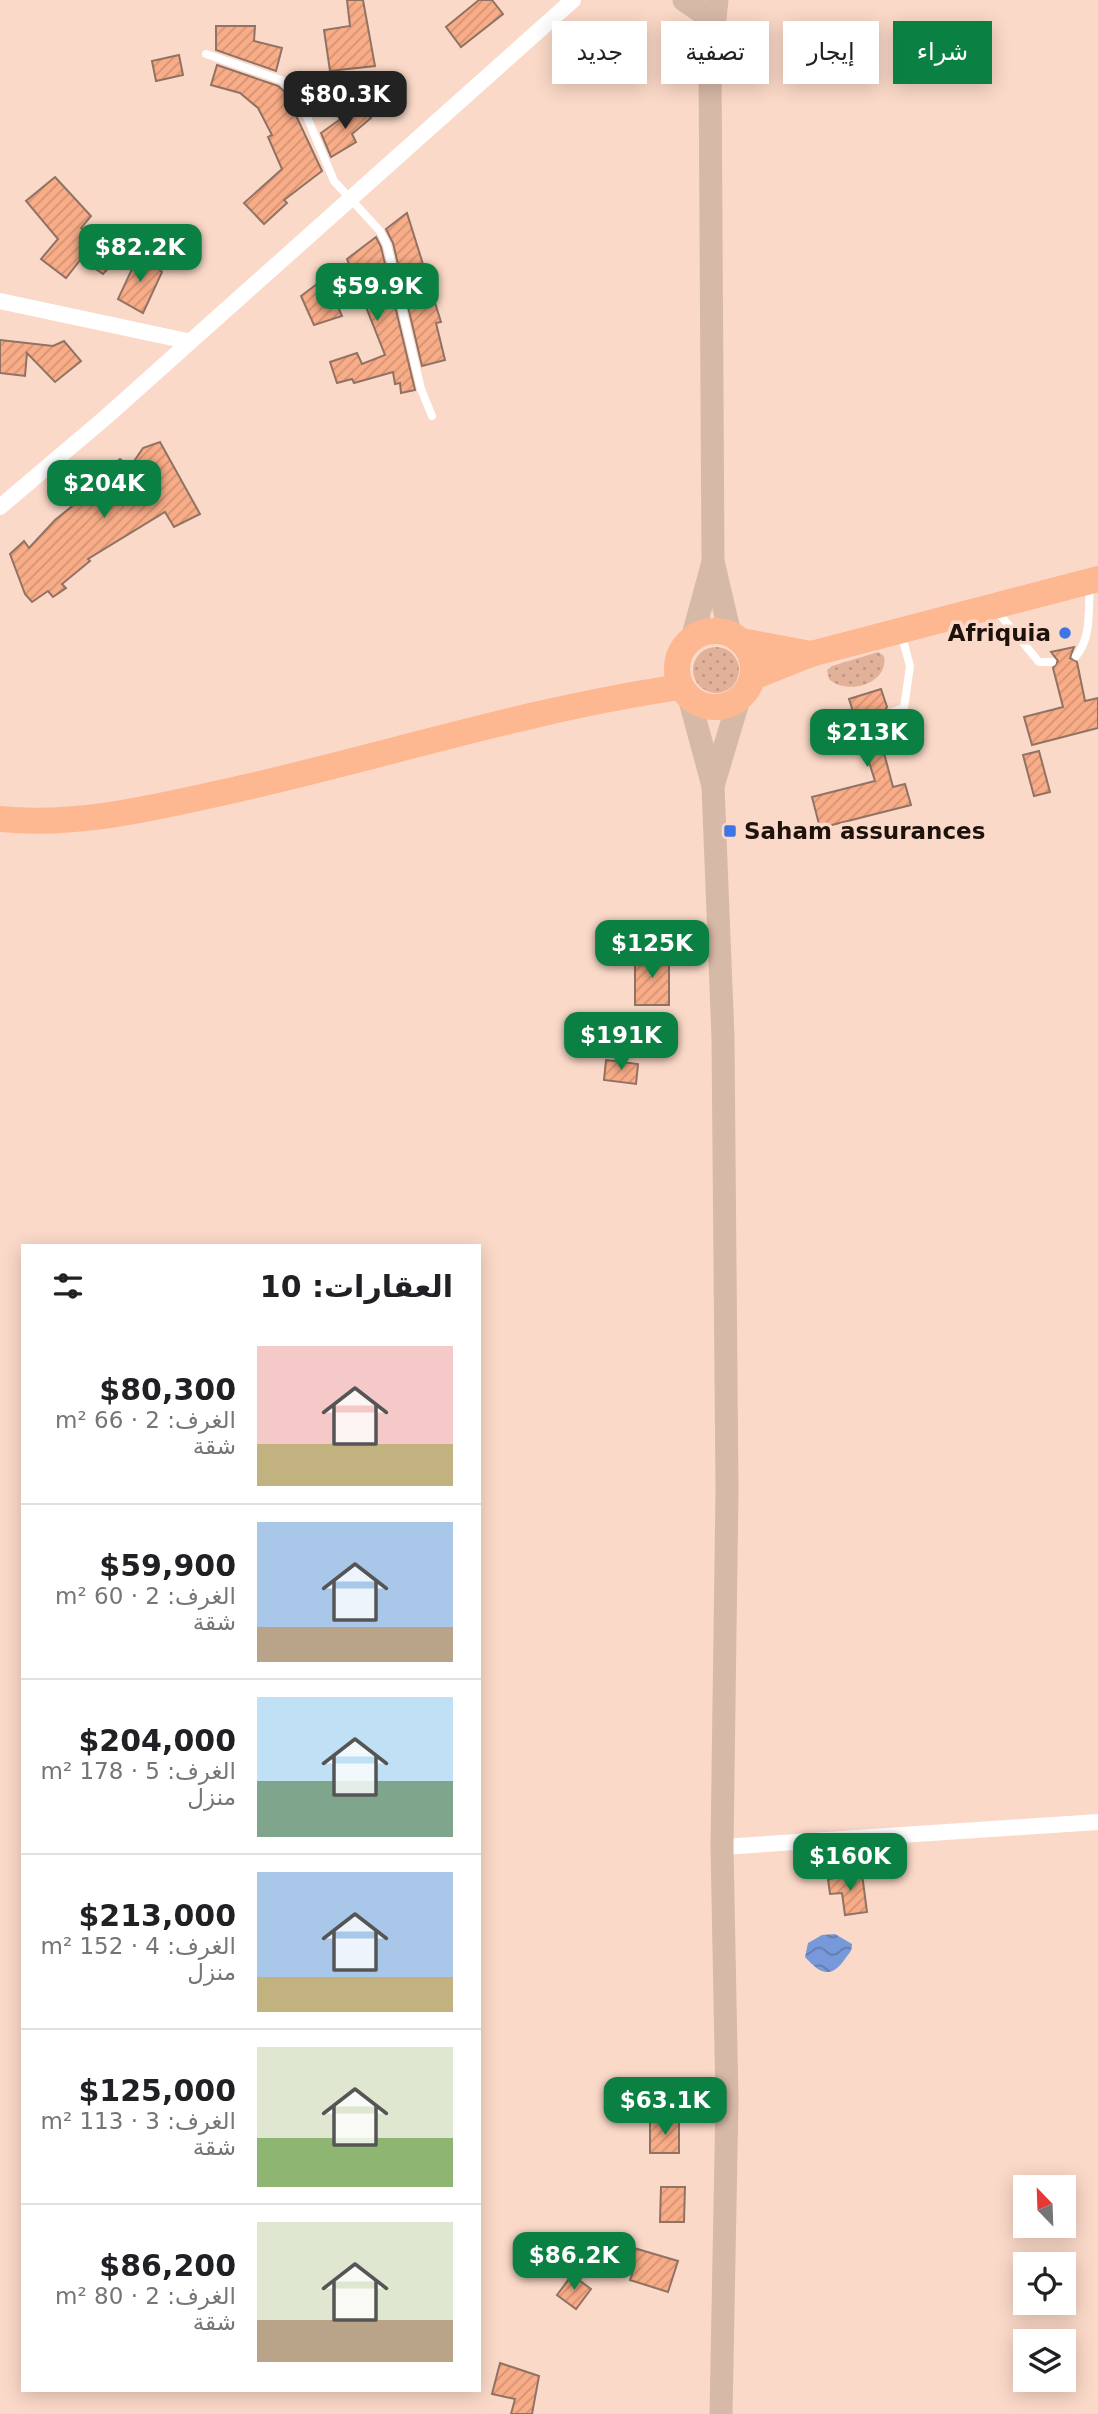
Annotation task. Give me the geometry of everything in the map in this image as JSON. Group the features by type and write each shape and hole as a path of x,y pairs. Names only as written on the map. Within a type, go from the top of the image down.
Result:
{"main road":[{"path":"752,677 811,653 992,604 1094,580"},
{"path":"603,698 685,650 704,632 811,653"},
{"path":"0,819 61,820 116,815 313,772 603,698 685,692 714,707 739,699 752,677 749,651 735,637"},
{"path":"685,650 685,692"}],"street":[{"path":"0,507 106,417 187,341 573,0"},
{"path":"684,0 715,10 710,89 713,562 735,637"},
{"path":"0,301 187,341"},
{"path":"685,650 713,562"},
{"path":"685,692 713,786 723,1038 727,1462 722,1847 727,2101 721,2414"},
{"path":"713,786 739,699"},
{"path":"722,1847 1098,1822"}],"lane":[{"path":"206,54 281,80 302,105 329,171 348,199 380,232 387,245 419,380 432,416"},
{"path":"1076,656 1087,631 1094,580"},
{"path":"992,604 1038,662 1052,662"},
{"path":"889,713 904,708 910,666 900,630"}],"shaded area":[{"path":"716,647 733,653 739,670 733,687 716,693 699,687 693,670 699,653"},
{"path":"878,652 884,656 884,666 874,680 856,687 846,687 829,679 827,670 832,666"}],"water":[{"path":"835,1934 852,1944 851,1949 840,1966 825,1972 805,1957 808,1943 822,1935"}],"building":[{"path":"347,0 363,0 375,66 330,71 324,30 350,26"},
{"path":"479,0 492,0 503,14 461,47 446,27"},
{"path":"216,26 255,26 254,41 282,48 276,71 216,50"},
{"path":"179,55 183,75 156,81 152,61"},
{"path":"217,65 278,86 285,92 322,171 284,200 287,203 264,224 244,203 282,169 268,137 272,135 258,108 240,93 211,85"},
{"path":"360,105 371,118 352,134 356,142 331,157 321,133"},
{"path":"55,177 91,216 81,228 127,248 103,274 81,259 66,278 41,259 58,239 26,201"},
{"path":"407,213 441,322 436,323 445,360 422,366 393,243 386,229"},
{"path":"376,237 381,247 415,390 401,393 400,383 395,384 393,372 354,383 352,379 337,383 330,362 357,353 362,364 385,355 347,259"},
{"path":"140,252 162,272 143,313 118,299"},
{"path":"325,278 342,316 314,325 301,296"},
{"path":"0,340 53,346 64,341 81,361 55,382 27,353 25,376 0,373"},
{"path":"160,442 200,514 174,527 165,512 88,559 90,561 62,584 66,588 53,597 48,591 32,602 25,594 10,554 24,541 29,548 55,520 91,491 87,486 120,459 130,467 143,448"},
{"path":"1074,647 1070,658 1077,662 1085,701 1098,698 1098,728 1032,745 1024,717 1063,707 1053,668 1058,661 1051,652"},
{"path":"881,689 887,707 883,714 891,719 900,748 884,753 893,787 905,784 911,805 820,828 812,797 875,781 849,699"},
{"path":"1039,751 1050,792 1034,796 1023,755"},
{"path":"635,955 669,955 669,1005 635,1005"},
{"path":"606,1060 638,1064 636,1084 604,1080"},
{"path":"862,1874 867,1912 845,1915 842,1893 830,1894 828,1879"},
{"path":"650,2121 679,2121 679,2153 650,2153"},
{"path":"661,2187 685,2187 684,2222 660,2222"},
{"path":"634,2248 678,2261 668,2292 630,2280 633,2271 628,2268"},
{"path":"572,2275 591,2289 576,2309 557,2295"},
{"path":"500,2363 539,2376 532,2414 511,2414 515,2399 492,2394"}],"place":[{"name":"Afriquia","path":"1065,633"},
{"name":"Saham assurances","path":"730,831"}]}
